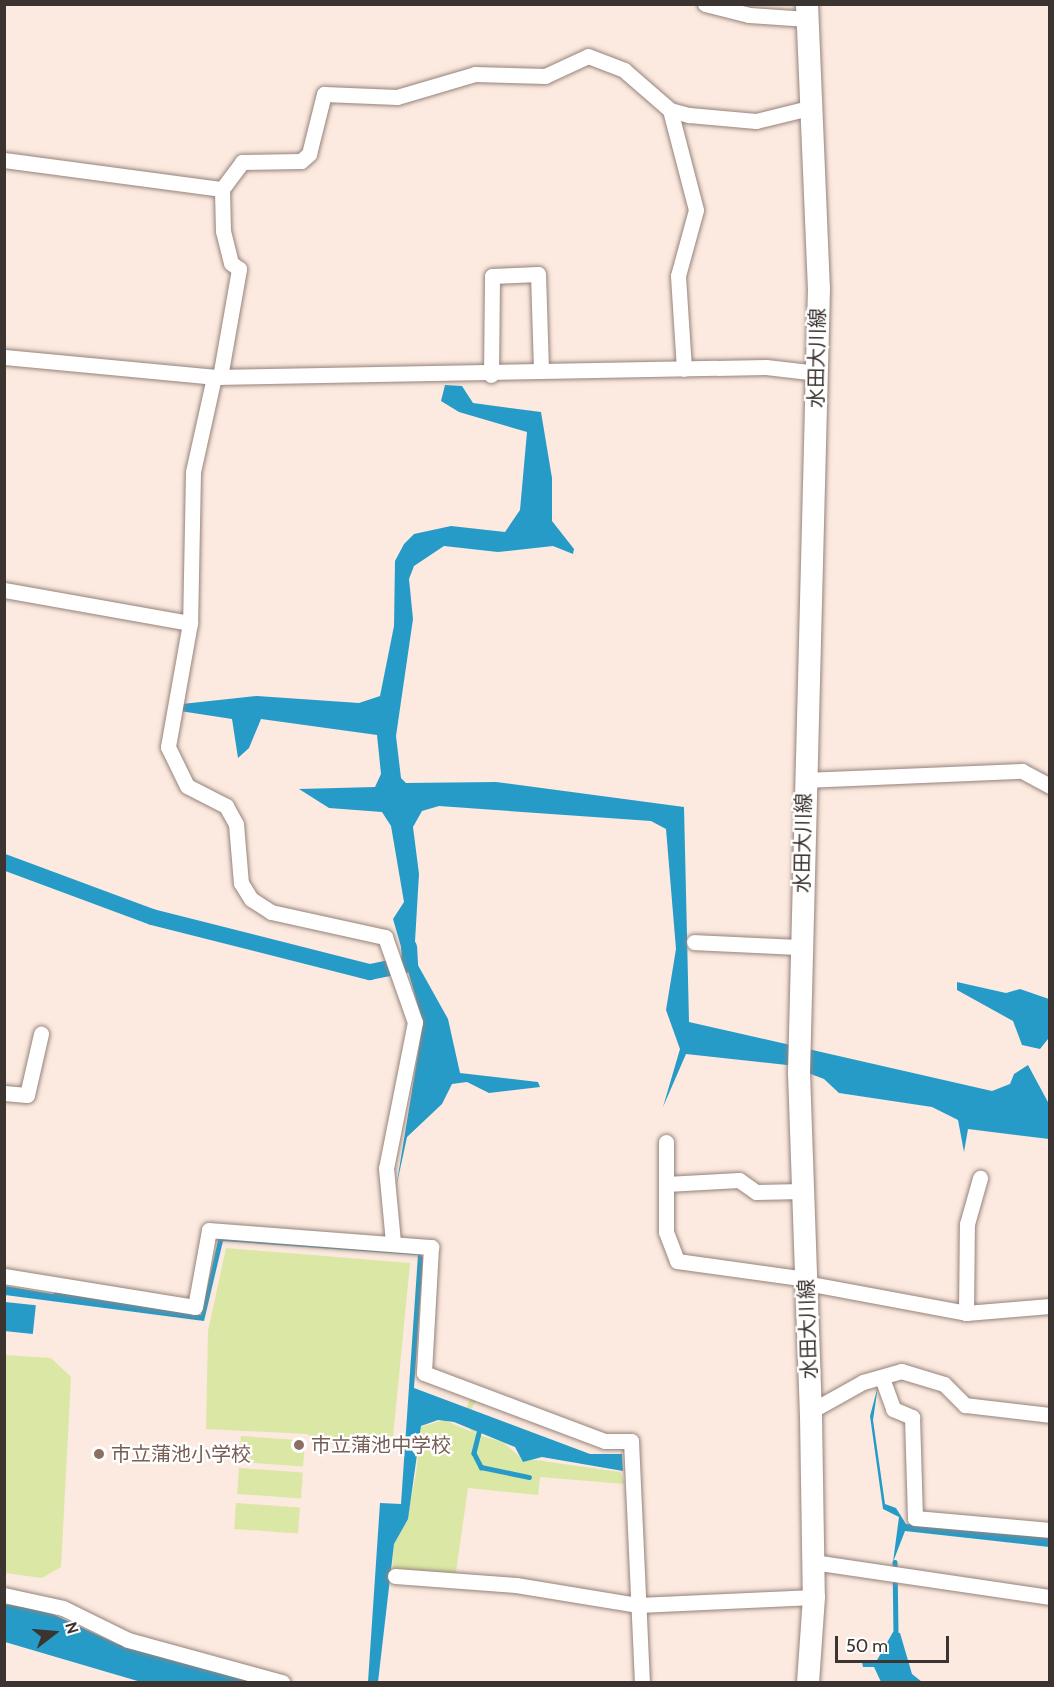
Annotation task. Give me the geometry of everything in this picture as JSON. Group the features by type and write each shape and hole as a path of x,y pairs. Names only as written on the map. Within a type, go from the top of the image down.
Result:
{"main road":[{"name":"水田大川線","path":"808,12 818,373 804,780 799,1045 811,1411 814,1597 808,1683"}],"street":[{"path":"705,4 749,15 808,12"},
{"path":"393,1242 386,1168 415,1022 385,937 271,912 251,899 241,883 236,824 226,806 187,786 168,747 190,623 193,472 217,377 239,270 231,263 223,231 222,189 242,162 296,164 309,154 324,94 397,97 475,74 545,76 588,56 624,70 670,110 756,121 809,108"},
{"path":"670,110 696,210 678,276 684,369"},
{"path":"4,160 222,189"},
{"path":"491,375 492,276 538,274 540,371"},
{"path":"4,357 217,377 491,375 540,371 684,369 818,373"},
{"path":"4,590 190,623"},
{"path":"804,780 1022,771 1050,786"},
{"path":"694,942 801,947"},
{"path":"4,1094 27,1095 41,1034"},
{"path":"666,1142 666,1232 677,1261 806,1281 966,1313 1050,1306"},
{"path":"966,1313 967,1224 980,1178"},
{"path":"666,1184 739,1180 756,1192 803,1191"},
{"path":"4,1276 195,1307 209,1230 393,1242 431,1247 424,1373 605,1441 631,1441 642,1683"},
{"path":"811,1411 863,1382 901,1371 944,1384 965,1405 1050,1415"},
{"path":"882,1377 892,1409 912,1417 915,1518 1050,1530"},
{"path":"813,1562 891,1569 1050,1597"},
{"path":"396,1576 516,1585 638,1605 814,1597"},
{"path":"4,1595 63,1608 128,1640 282,1683"}],"green space":[{"path":"226,1248 410,1263 392,1448 313,1442 308,1434 206,1429 208,1331"},
{"path":"4,1355 51,1358 71,1377 61,1567 42,1578 5,1573"},
{"path":"470,1399 476,1400 469,1414 479,1425 475,1434 503,1442 521,1458 620,1472 625,1484 540,1477 538,1495 468,1488 455,1579 392,1572 394,1543 407,1519 416,1474 421,1427 444,1420 472,1432 463,1417"},
{"path":"241,1436 305,1440 303,1466 239,1462"},
{"path":"239,1468 303,1472 301,1498 237,1494"},
{"path":"236,1503 300,1507 298,1533 234,1529"}],"water":[{"path":"445,385 462,386 473,403 541,412 552,478 552,521 574,549 573,554 553,546 498,552 444,546 414,566 409,579 413,619 396,736 401,778 406,783 496,782 684,807 689,1022 992,1091 1010,1084 1014,1074 1028,1065 1049,1104 1049,1139 968,1129 964,1152 958,1120 932,1107 839,1093 824,1079 787,1065 686,1054 663,1107 680,1049 666,1010 676,949 666,829 651,821 439,806 422,811 413,827 419,874 414,958 448,1019 460,1073 538,1082 540,1087 489,1093 467,1082 452,1084 442,1104 407,1137 396,1188 423,1023 393,919 404,902 391,826 382,812 329,808 299,789 375,787 381,774 377,735 261,719 249,748 238,758 232,719 180,711 182,704 257,696 359,703 380,696 394,626 395,561 404,544 414,534 451,526 505,532 520,510 527,432 459,412 441,401"},
{"path":"957,982 1006,993 1020,989 1049,999 1048,1039 1040,1049 1022,1045 1013,1021 957,990"},
{"path":"219,1236 418,1251 423,1258 414,1388 590,1454 622,1454 623,1471 542,1457 523,1462 515,1447 454,1422 438,1420 421,1426 408,1519 394,1544 378,1682 368,1682 380,1503 401,1504 418,1255 223,1241 204,1321 5,1295 5,1286 53,1294 59,1290 201,1315"},
{"path":"5,1302 36,1305 33,1334 4,1331"},
{"path":"878,1386 873,1420 885,1504 896,1508 906,1524 1049,1537 1049,1547 905,1531 893,1562 899,1517 883,1509 870,1416"},
{"path":"4,1604 46,1611 117,1644 255,1682 141,1682 5,1642"},
{"path":"893,1632 900,1633 912,1674 922,1682 881,1682 874,1667 863,1667 862,1662 876,1662"}],"waterway":[{"path":"4,862 152,917 370,972 410,964 409,947"},
{"path":"480,1429 474,1453 481,1467 529,1477"},
{"path":"895,1562 896,1632"}],"place":[{"name":"市立蒲池中学校","path":"299,1445"},
{"name":"市立蒲池小学校","path":"99,1454"}]}
